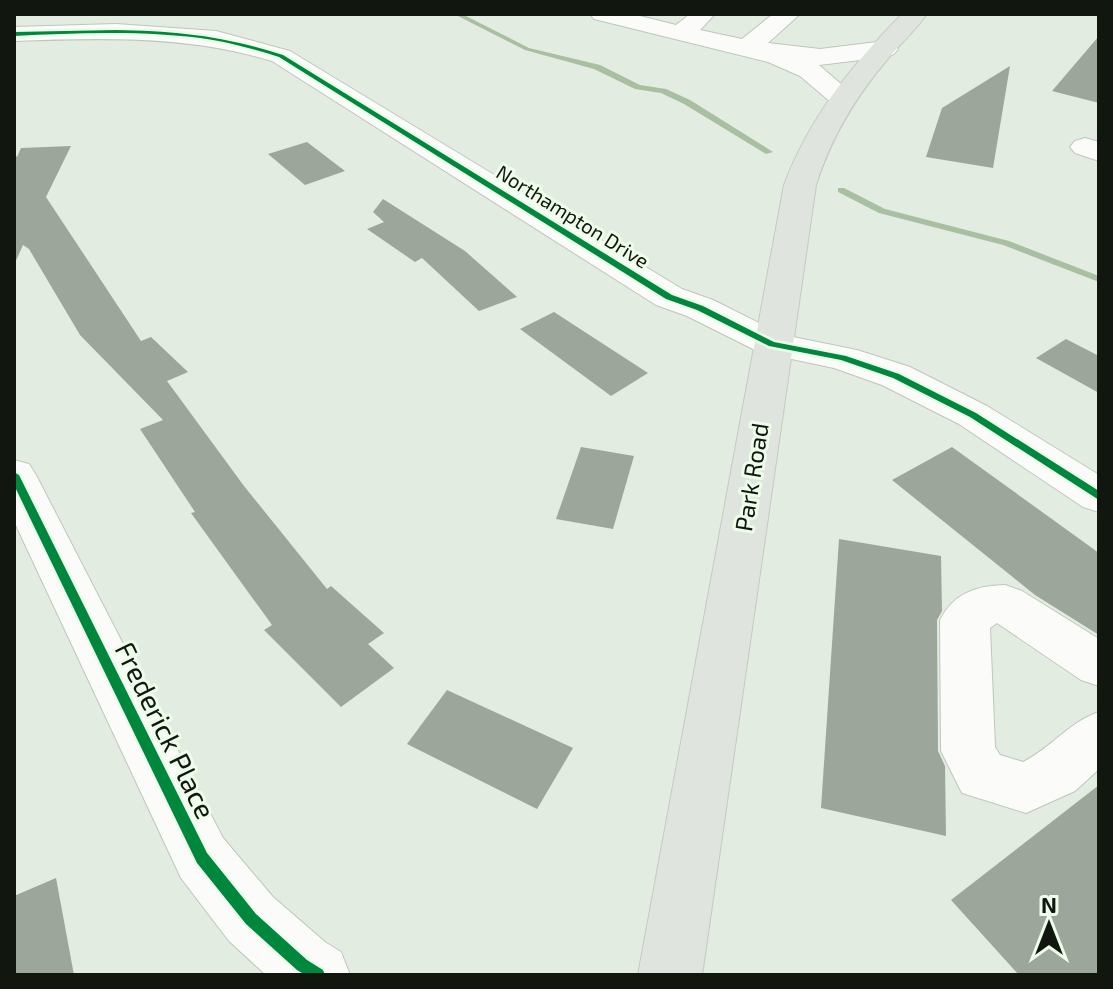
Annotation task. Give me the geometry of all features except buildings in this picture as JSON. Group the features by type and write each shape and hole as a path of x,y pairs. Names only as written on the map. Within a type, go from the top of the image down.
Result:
{"main road":[{"name":"Park Road","path":"670,975 800,185 821,129 843,98 915,14"}],"street":[{"path":"14,27 24,14"},
{"path":"602,14 803,64 819,74 843,98"},
{"path":"681,33 706,14"},
{"path":"747,48 788,14"},
{"name":"Northampton Drive","path":"14,34 135,30 177,32 236,41 281,56 669,297 700,308 772,344 843,358 896,376 973,415 1099,496"},
{"path":"747,48 820,57 885,49"},
{"name":"Frederick Place","path":"14,475 202,858 251,919 302,965 318,975"},
{"path":"1099,665 1005,604 984,605 965,620 968,751 982,775 1026,788 1055,773 1099,735"}],"waterway":[{"path":"457,14 527,49 597,67 638,87 663,91 687,102 769,152"},
{"path":"841,190 882,211 1006,243 1099,279"}],"cycle path":[{"path":"14,34 116,31 183,34 248,46 281,56 669,297 700,308 772,344 843,358 896,376 973,415 1099,496"},
{"path":"14,475 202,858 251,919 302,965 318,975"}]}
